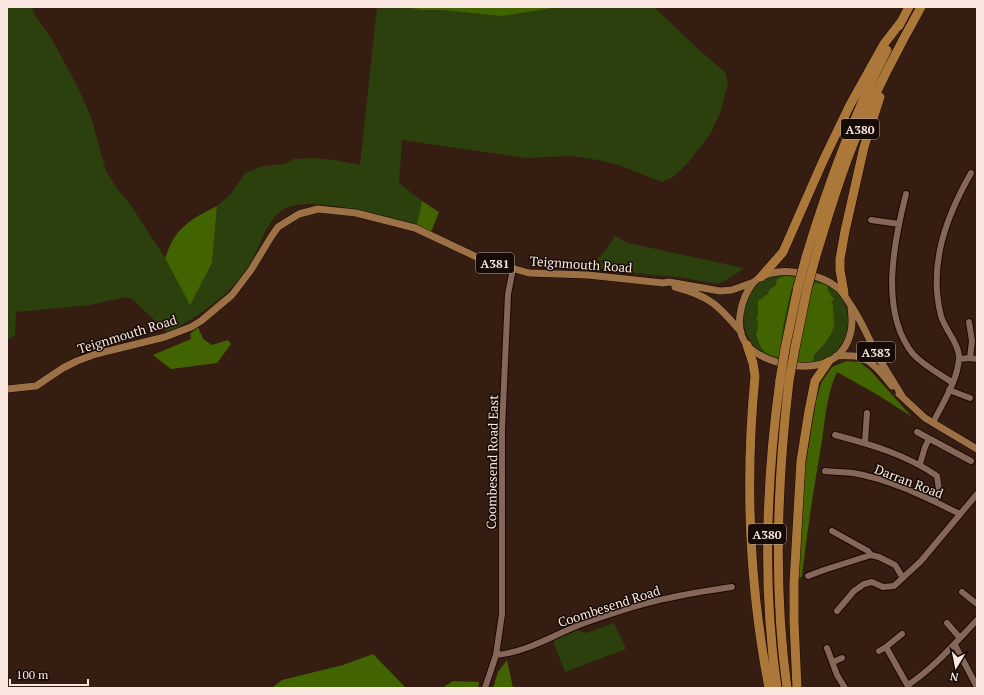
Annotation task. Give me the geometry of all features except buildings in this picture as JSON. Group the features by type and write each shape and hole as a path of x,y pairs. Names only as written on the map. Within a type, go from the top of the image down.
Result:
{"highway":[{"name":"A380","path":"787,688 781,621 778,550 785,349 811,258 831,179 853,122 872,80 909,7"},
{"name":"A380","path":"811,258 858,133 898,47 921,7"},
{"name":"A380","path":"758,279 783,252 846,112 884,44 901,22"},
{"name":"A380","path":"844,293 840,270 840,259 853,191 872,119 889,76 898,47"},
{"name":"A380","path":"777,688 768,576 767,533 771,458 784,380 795,348 802,288"},
{"name":"A380","path":"747,345 754,367 750,474 753,564 759,629 769,688"},
{"name":"A380","path":"797,688 794,584 801,461 808,411 815,381 828,362"}],"main road":[{"name":"Teignmouth Road","path":"7,389 36,386 63,368 77,361 96,354 165,337 196,324 232,295 251,270 278,228 289,219 299,214 318,209 356,213 416,228 483,260 529,273 588,275 663,283 706,298 721,308 741,332"},
{"path":"777,272 797,272 824,279 844,293 851,306 852,322 850,336 845,346 828,362 803,367 778,362 760,355 747,345 741,332 740,316 742,303 746,294 758,279 777,272"},
{"name":"Teignmouth Road","path":"663,283 669,282 720,291 732,290 758,279"},
{"name":"A383","path":"851,306 902,396"},
{"name":"A383","path":"836,356 851,356 864,359 876,367 893,388 915,410 933,423 977,449"}],"street":[{"path":"933,423 953,383 959,359 958,353 943,322 939,306 938,267 941,245 949,216 971,173"},
{"path":"906,194 899,224 893,262 892,286 898,322 906,344 915,355 926,366 953,383"},
{"path":"871,220 899,224"},
{"name":"Coombesend Road East","path":"485,688 496,655 502,614 502,430 508,294 513,269"},
{"path":"959,359 974,359 969,322"},
{"path":"949,390 970,398"},
{"path":"865,442 867,413"},
{"path":"917,432 972,461"},
{"path":"835,435 865,442 920,464 938,476 939,490 935,502"},
{"path":"920,464 929,438"},
{"name":"Darran Road","path":"825,471 854,474 884,481 960,514"},
{"path":"837,611 854,591 864,584 872,582 883,586 894,586 921,561 977,494"},
{"path":"832,531 868,551 871,555"},
{"path":"808,576 871,555 879,557 894,565 903,578"},
{"name":"Coombesend Road","path":"496,655 507,654 538,644 563,631 616,612 667,598 732,586"},
{"path":"962,592 977,604"},
{"path":"886,647 908,687 955,645 977,620"},
{"path":"947,623 960,638"},
{"path":"879,651 902,634"},
{"path":"955,645 976,685"},
{"path":"827,648 837,676 845,688"},
{"path":"833,662 842,658"}],"green space":[{"path":"32,7 35,15 53,41 78,88 91,117 106,171 118,190 130,204 165,258 190,304 212,263 217,206 231,194 245,173 263,166 284,164 294,159 311,158 334,160 360,165 377,7 406,7 421,10 443,10 501,16 554,7 654,7 698,49 725,72 728,84 720,113 711,133 687,164 673,177 662,182 619,165 598,160 571,156 526,158 402,140 399,183 422,201 417,225 348,208 308,204 293,206 281,211 270,223 249,266 232,287 202,312 168,333 132,299 126,297 89,305 16,312 15,335 7,340 7,8"},
{"path":"406,7 554,7 501,16 443,10 421,10"},
{"path":"422,201 439,212 431,232 417,225"},
{"path":"217,206 212,263 190,305 165,258 170,245 183,227 193,219"},
{"path":"615,236 628,243 744,268 718,284 684,278 597,269 596,267 601,262 597,259 605,251"},
{"path":"784,274 816,279 826,283 836,291 843,300 847,311 848,323 846,335 841,345 833,354 822,361 810,364 773,357 758,350 752,344 748,336 745,328 744,310 749,294 754,287 764,279"},
{"path":"785,276 796,277 791,290 783,327 779,358 763,350 759,344 756,334 758,322 756,319 758,316 758,301 768,294 769,290 776,285 777,279"},
{"path":"814,283 824,284 827,286 829,293 834,299 831,303 833,305 834,324 832,333 827,341 814,355 813,363 797,363 810,295"},
{"path":"198,327 203,339 212,345 228,340 231,344 217,363 171,369 153,355 191,339 190,334"},
{"path":"846,361 859,362 869,369 912,417 878,395 837,372 827,406 802,576 796,581 804,475 816,401 821,383 832,367"},
{"path":"614,623 626,649 565,672 553,641 577,630 586,633"},
{"path":"373,654 406,688 272,688 282,680 343,665"},
{"path":"507,660 513,688 493,688 498,672"},
{"path":"453,681 479,682 478,688 442,688"}]}
